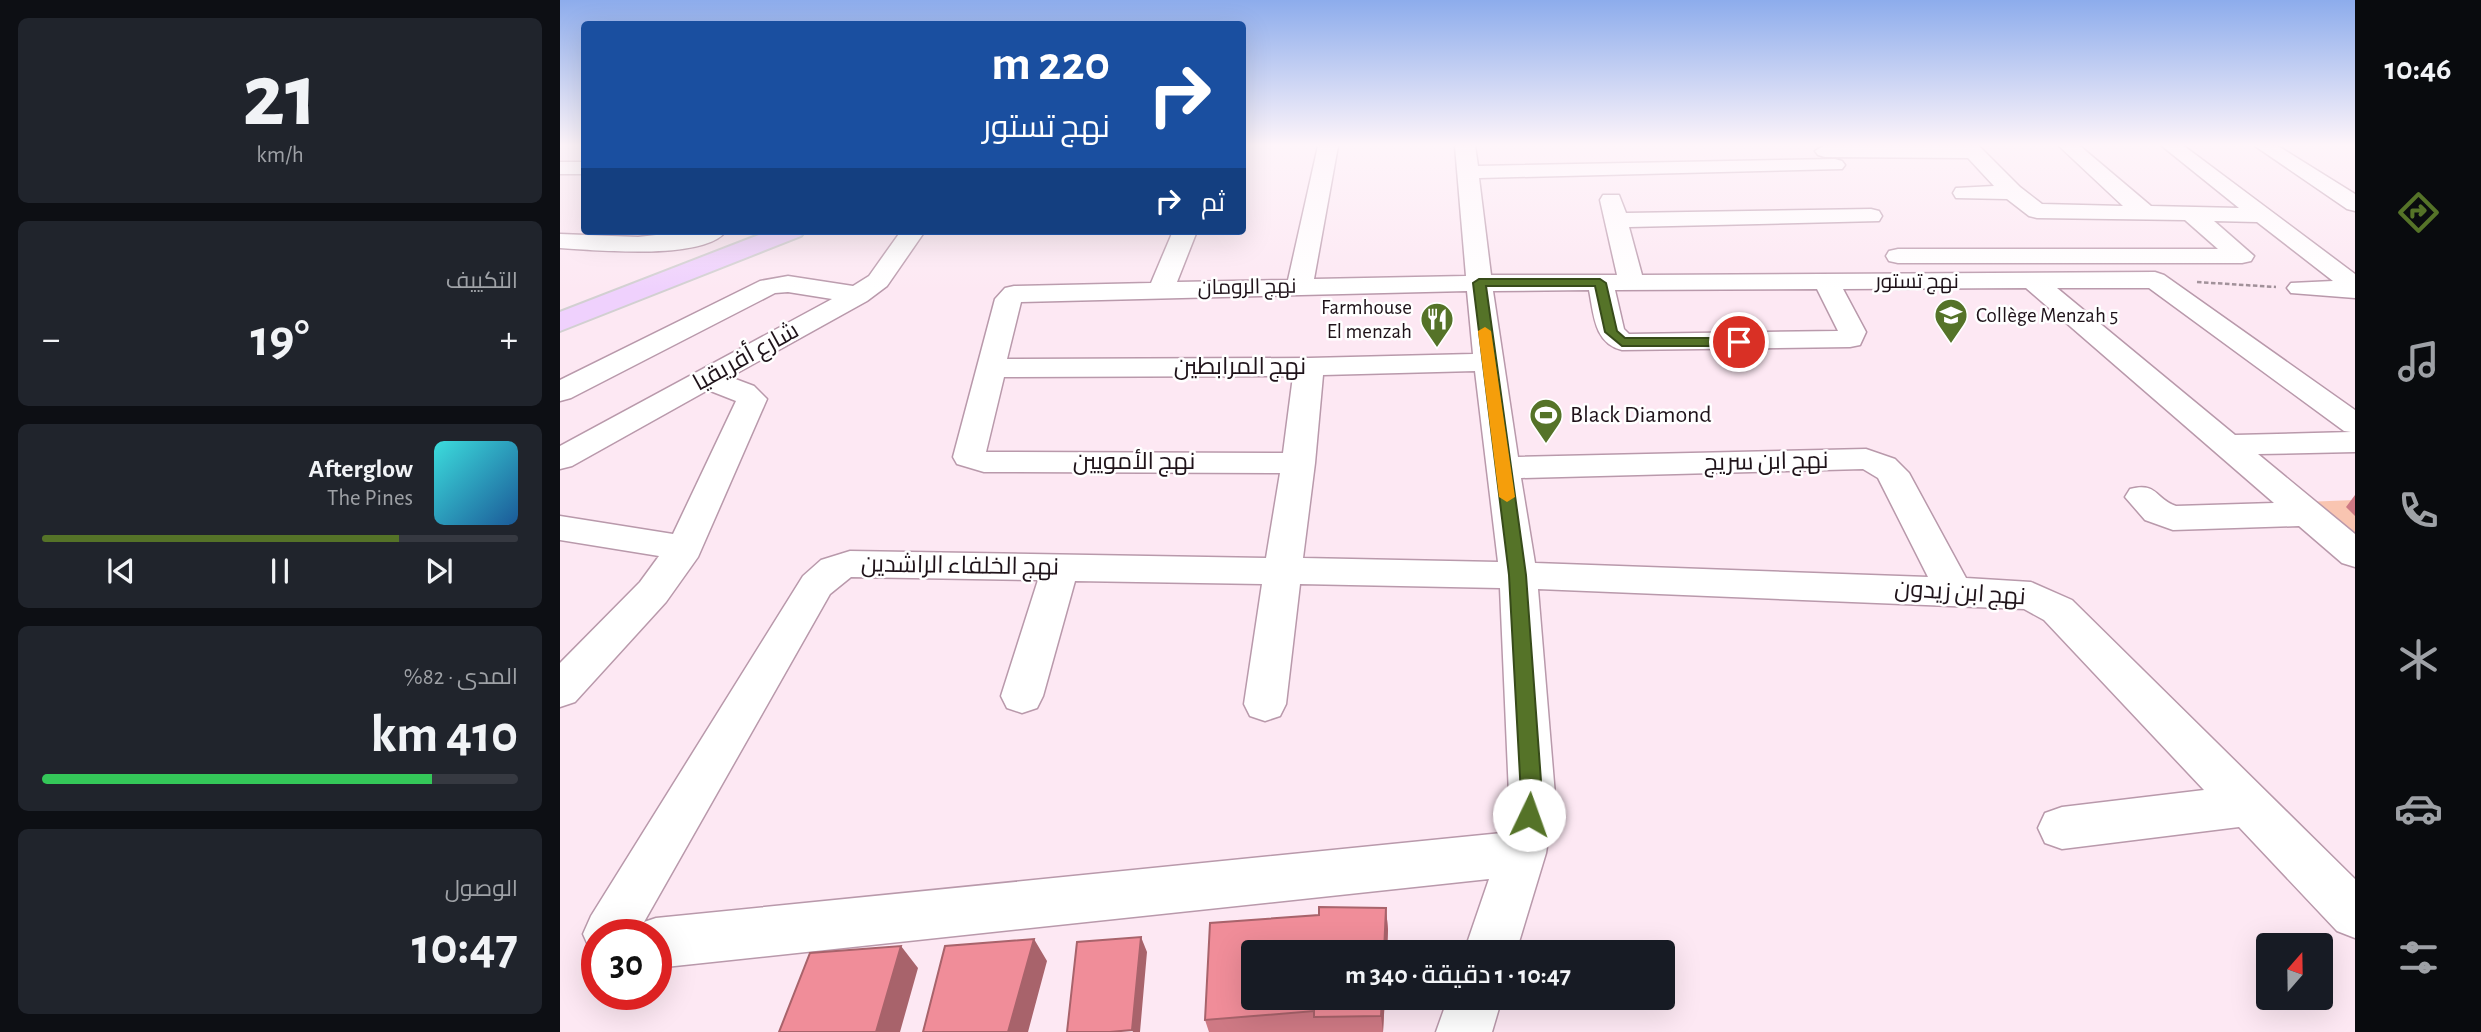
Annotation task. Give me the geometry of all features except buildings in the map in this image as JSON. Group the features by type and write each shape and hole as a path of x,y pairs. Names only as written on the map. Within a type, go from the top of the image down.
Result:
{"main road":[{"path":"560,314 765,235"},
{"path":"560,323 782,235"}],"street":[{"path":"1300,286 1318,194"},
{"path":"1471,194 1488,362 1518,575 1532,795 1522,853 1494,940"},
{"path":"1610,194 1631,282"},
{"path":"1855,194 1918,281"},
{"path":"2015,194 2033,210 2263,215"},
{"path":"2124,194 2145,213"},
{"path":"2236,194 2355,288"},
{"path":"2340,194 2355,204"},
{"path":"1898,256 2242,256 2190,214"},
{"path":"1616,220 1871,216"},
{"path":"560,241 665,244 688,241 704,235"},
{"name":"شارع أفريقيا","path":"560,459 858,295 882,276 910,235"},
{"path":"1161,289 1183,235"},
{"path":"2155,280 2355,424"},
{"name":"نهج تستور","path":"1479,283 2155,280"},
{"path":"1600,283 1611,332 1622,342 1850,339 1852,332 1826,281"},
{"path":"2032,281 2304,514 2355,554"},
{"name":"نهج الرومان","path":"992,368 1004,306 1014,294 1479,283"},
{"path":"560,392 769,286 788,284 858,295"},
{"path":"2300,288 2355,288"},
{"name":"نهج المرابطين","path":"992,368 1309,367 1488,362"},
{"path":"1265,704 1281,570 1300,463 1309,367"},
{"name":"نهج الأمويين","path":"992,368 969,457 984,462 1300,463"},
{"path":"560,690 653,592 685,548 752,399 743,391 706,379"},
{"path":"2225,445 2355,442"},
{"name":"نهج ابن سريج","path":"1503,468 1866,459 1875,461 1892,473 1954,591"},
{"path":"2142,496 2157,512 2173,518 2304,514"},
{"path":"560,528 685,548"},
{"name":"نهج الخلفاء الراشدين","path":"618,919 822,577 834,569 850,564 1518,575"},
{"path":"1021,696 1060,568"},
{"name":"نهج ابن زيدون","path":"1518,575 1954,591 2031,596 2052,604 2355,914"},
{"path":"2062,828 2249,805"},
{"path":"672,941 1522,853"},
{"path":"1464,1032 1471,1010"}],"path":[{"path":"2155,280 2300,288"}],"shaded area":[{"path":"2355,500 2355,542 2304,502"}],"slow traffic":[{"path":"1485,331 1507,497"}],"place":[{"name":"Collège Menzah 5","path":"1951,345"},
{"name":"Farmhouse El menzah","path":"1437,349"},
{"name":"Black Diamond","path":"1546,445"}],"route":[{"path":"1529,815 1532,795 1518,575 1479,283 1600,283 1611,332 1622,342 1739,342"}]}
